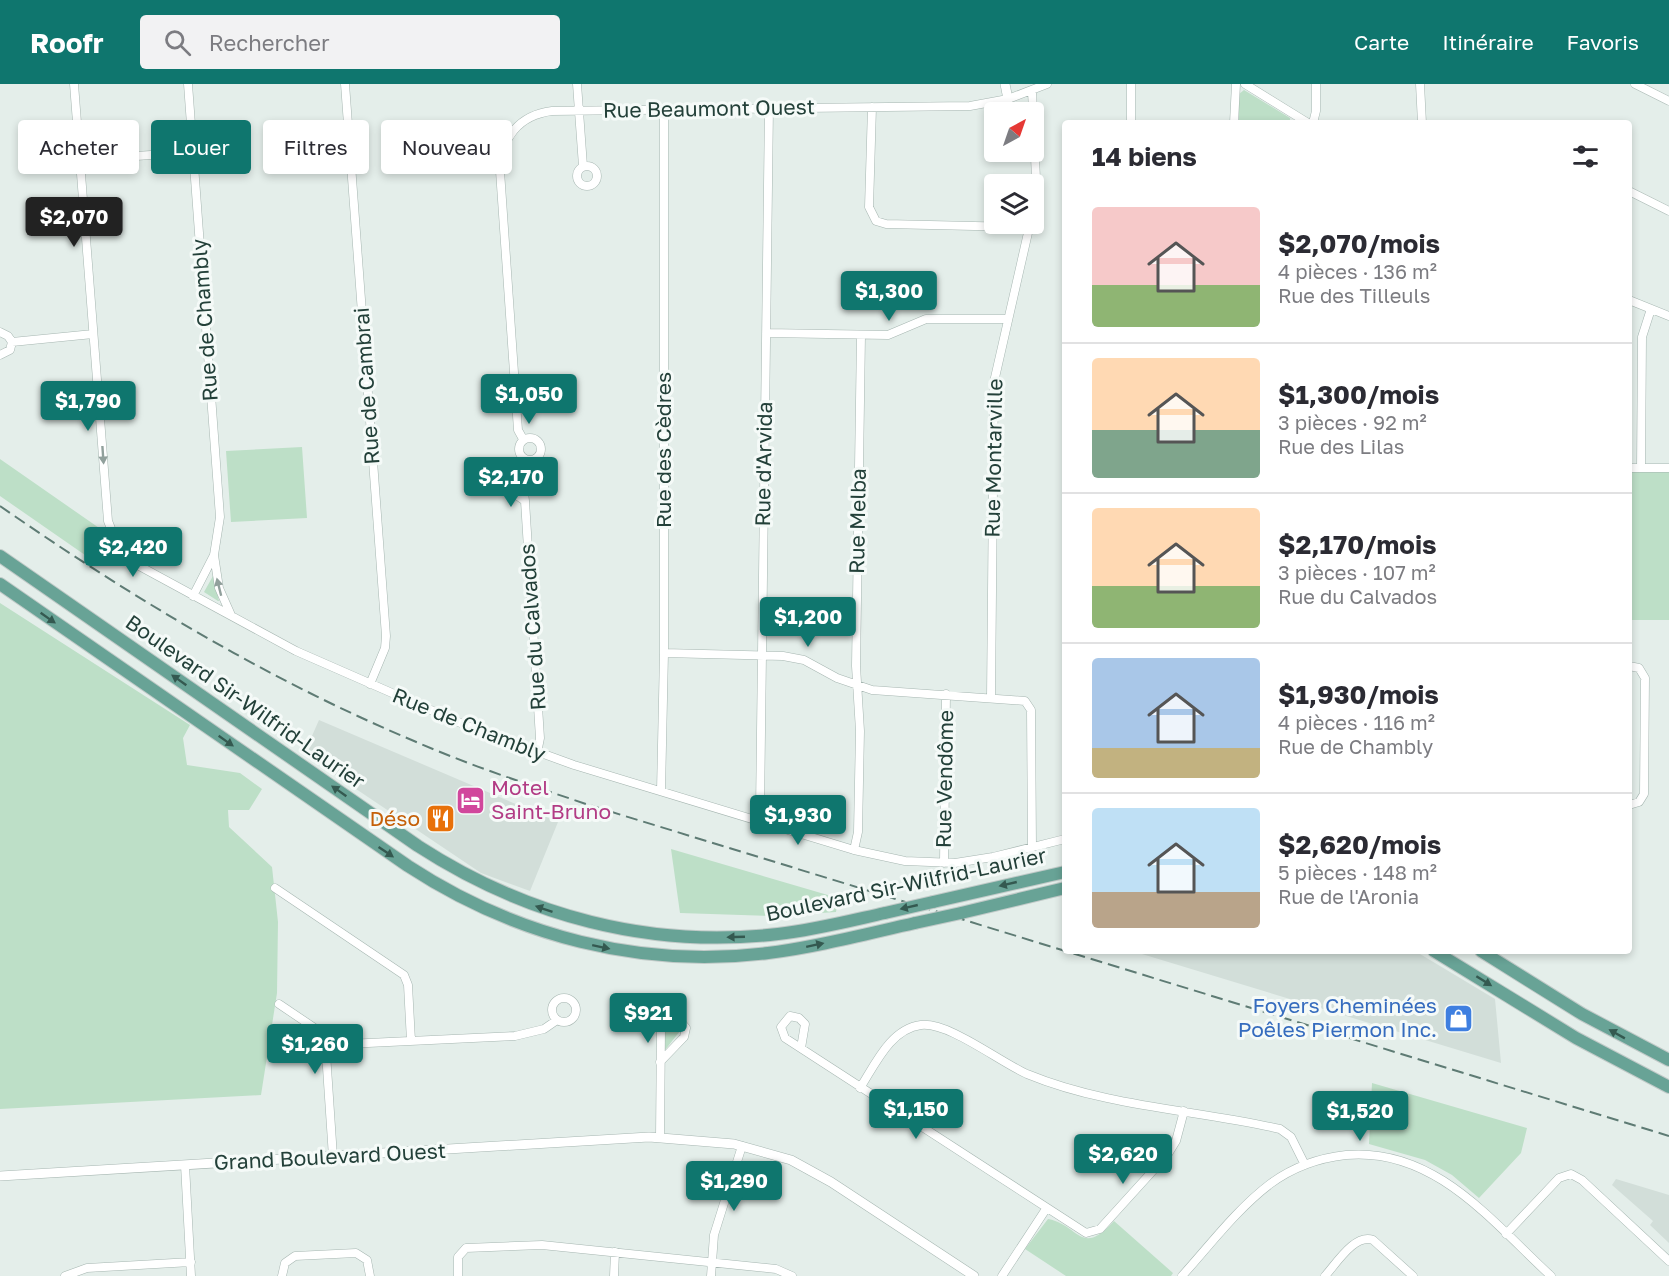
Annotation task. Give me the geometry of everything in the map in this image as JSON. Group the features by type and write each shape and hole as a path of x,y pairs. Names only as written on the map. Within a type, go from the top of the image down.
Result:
{"main road":[{"name":"Boulevard Sir-Wilfrid-Laurier","path":"0,556 428,852 477,880 522,901 568,917 610,927 705,938 779,934 885,913 1062,873"},
{"name":"Boulevard Sir-Wilfrid-Laurier","path":"0,584 419,873 475,904 526,926 611,949 700,957 788,950 1062,889"},
{"path":"1439,954 1584,1042 1669,1087"},
{"path":"1486,954 1582,1014 1669,1060"}],"street":[{"path":"74,84 77,120"},
{"name":"Rue de Chambly","path":"188,84 190,120"},
{"name":"Rue de Cambrai","path":"345,84 386,636 385,648 370,684"},
{"path":"577,84 583,166"},
{"path":"1005,84 1008,99"},
{"name":"Rue Beaumont Ouest","path":"524,439 518,430 500,171 502,155 511,133 529,117 549,111 579,110 970,106 1008,99 1047,84"},
{"path":"1131,84 1131,120"},
{"path":"1234,120 1236,84"},
{"path":"1245,84 1303,120"},
{"path":"1313,120 1316,111 1316,84"},
{"path":"1420,84 1422,120"},
{"path":"1635,84 1669,102"},
{"path":"1032,90 1036,174"},
{"name":"Rue d'Arvida","path":"758,820 760,810 769,107"},
{"path":"872,107 869,207 876,220 883,224 984,226"},
{"name":"Rue des Cèdres","path":"661,791 664,653 664,108"},
{"path":"81,174 111,531 118,546 132,562 193,596"},
{"name":"Rue de Chambly","path":"194,174 220,517 214,555 219,588 232,616"},
{"path":"1632,192 1669,211"},
{"name":"Rue Montarville","path":"991,697 994,382 1027,234"},
{"path":"1632,301 1669,316"},
{"path":"1641,468 1642,337 1651,309"},
{"path":"766,333 891,335 926,319 1007,319"},
{"path":"0,332 6,333 12,342 10,350 0,355"},
{"path":"12,342 93,334"},
{"name":"Rue Melba","path":"854,850 858,832 860,731 857,685 861,335"},
{"path":"1632,468 1669,468"},
{"name":"Rue du Calvados","path":"525,501 540,738 537,753"},
{"name":"Rue de Chambly","path":"214,555 193,596 296,651 537,753 890,859 944,863 984,859 1062,840"},
{"path":"664,653 762,654 804,660 872,690 1021,699 1030,708 1032,847"},
{"path":"1632,667 1640,668 1645,678 1644,794 1637,804 1632,805"},
{"name":"Rue Vendôme","path":"944,863 946,694"},
{"path":"276,888 404,975 408,985 411,1041"},
{"path":"279,1004 322,1033 326,1045 333,1157"},
{"path":"660,1062 686,1035 686,1028 679,1020 669,1019 661,1027 660,1062 660,1137"},
{"path":"326,1045 523,1035 544,1029 557,1020"},
{"path":"860,1088 897,1036 913,1027 932,1025 950,1030 1012,1067 1055,1084 1090,1093 1283,1130 1291,1137 1305,1165"},
{"path":"801,1048 1083,1233 1096,1232 1171,1152 1184,1111"},
{"name":"Grand Boulevard Ouest","path":"0,1176 660,1137 742,1146 782,1156 811,1170 974,1276"},
{"path":"711,1276 714,1235 742,1146"},
{"path":"1182,1276 1261,1191 1305,1165 1327,1158 1359,1155 1382,1156 1407,1162 1446,1181 1551,1276"},
{"path":"185,1165 191,1276"},
{"path":"1506,1234 1559,1178 1571,1174 1582,1180 1669,1261"},
{"path":"1002,1276 1046,1209"},
{"path":"1325,1276 1356,1242 1364,1238 1373,1240 1413,1276"},
{"path":"458,1276 458,1257 469,1247 535,1244 779,1269 792,1276"},
{"path":"614,1276 615,1252"},
{"path":"282,1276 285,1263 293,1257 353,1253 367,1260 370,1276"},
{"path":"65,1276 84,1269 100,1272 191,1262"}],"shaded area":[{"path":"319,720 558,822 530,891 481,873 304,754"},
{"path":"1142,954 1420,954 1495,999 1501,1063"},
{"path":"1616,1179 1669,1195 1669,1243 1650,1225 1653,1221 1612,1185"}],"green space":[{"path":"1244,90 1290,120 1239,120 1239,94"},
{"path":"302,447 307,518 231,522 226,451"},
{"path":"0,459 102,530 85,555 0,496"},
{"path":"1632,468 1669,468 1669,620 1632,620"},
{"path":"213,576 219,601 204,592"},
{"path":"0,603 190,725 183,738 187,765 240,773 262,789 249,810 228,810 229,827 272,867 278,922 277,993 261,1095 0,1109"},
{"path":"671,849 838,898 836,912 773,916 680,913"},
{"path":"670,1025 677,1025 680,1031 665,1050 665,1030"},
{"path":"1372,1083 1527,1128 1521,1153 1479,1198 1452,1175 1425,1160 1369,1144"},
{"path":"1048,1219 1059,1222 1087,1238 1103,1232 1114,1221 1173,1273 1171,1276 1066,1276 1025,1249"}],"railway":[{"path":"0,506 99,572 201,634 306,691 435,750 589,805 1062,950"},
{"path":"1075,954 1669,1136"}],"place":[{"name":"Motel Saint-Bruno","path":"470,800"},
{"name":"Déso","path":"441,819"},
{"name":"Foyers Cheminées Poêles Piermon Inc.","path":"1458,1018"}]}
